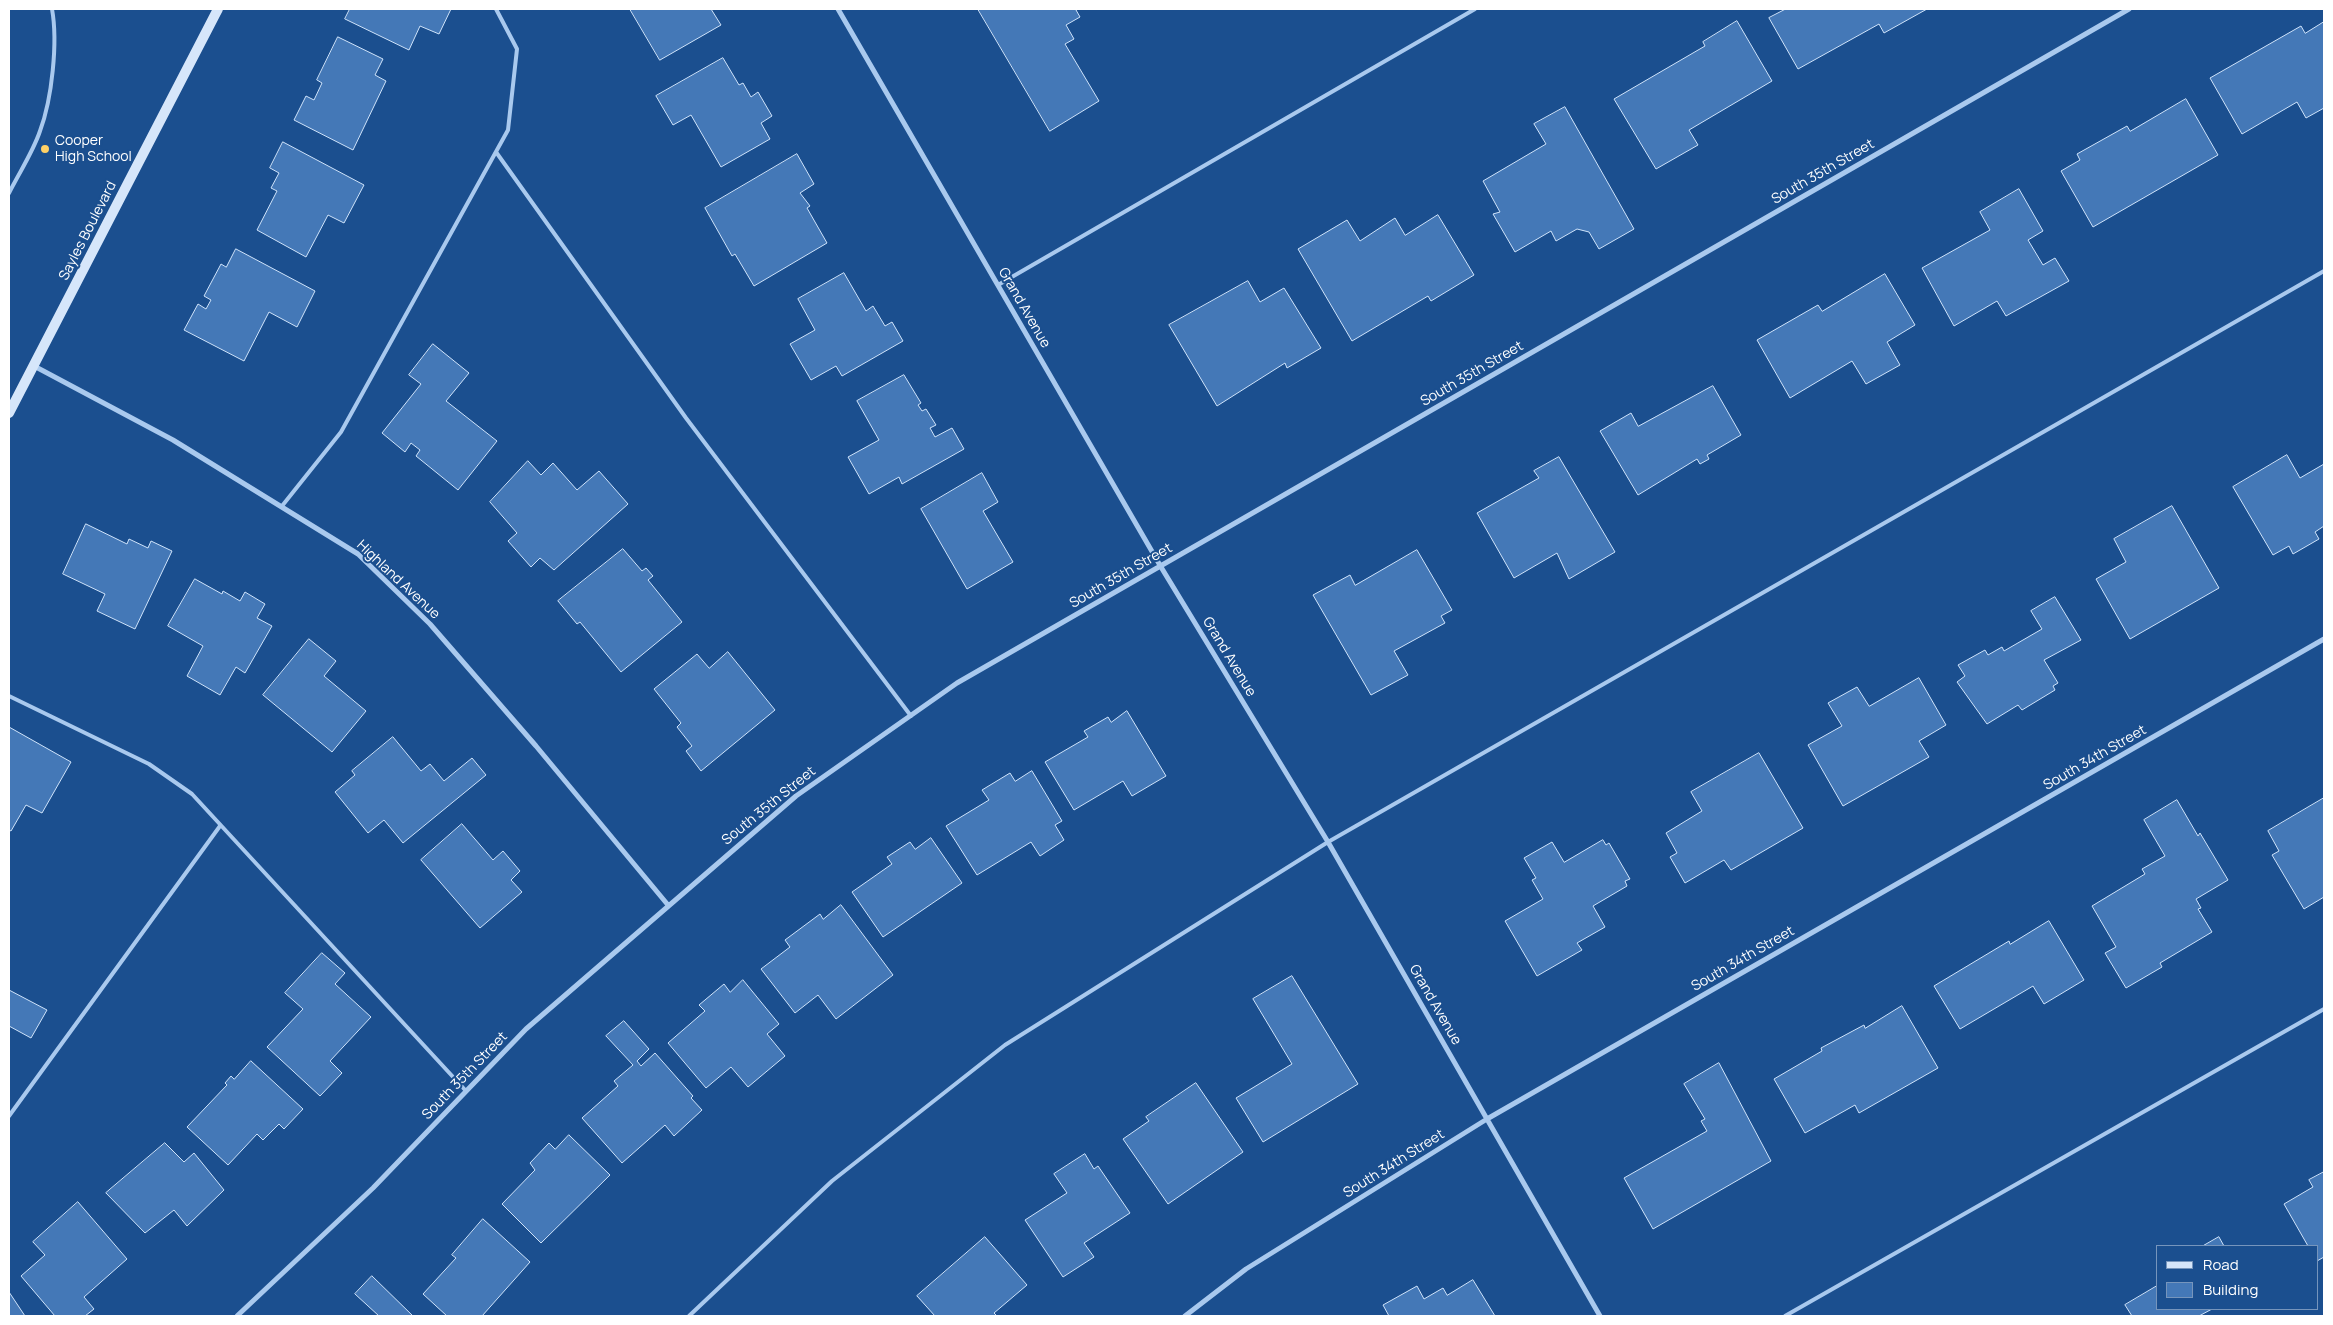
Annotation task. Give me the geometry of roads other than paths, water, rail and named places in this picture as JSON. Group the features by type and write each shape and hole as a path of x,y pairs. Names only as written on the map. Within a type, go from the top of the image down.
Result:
{"street":[{"name":"Sayles Boulevard","path":"9,413 218,9"},
{"name":"Grand Avenue","path":"838,9 1161,567 1328,842 1600,1316"},
{"name":"South 35th Street","path":"237,1316 373,1188 526,1029 796,796 957,683 2129,9"},
{"name":"Highland Avenue","path":"34,366 174,440 358,554 430,624 536,746 668,905"},
{"name":"South 34th Street","path":"1185,1316 1246,1270 1487,1119 2324,639"}],"lane":[{"path":"9,193 40,131 48,98 56,36 52,9"},
{"path":"282,506 341,432 508,130 517,49 496,9"},
{"path":"998,285 1475,9"},
{"path":"496,152 686,418 911,716"},
{"path":"689,1316 832,1182 1005,1045 1328,842 2324,272"},
{"path":"9,696 149,764 192,794 466,1091"},
{"path":"9,1116 220,826"},
{"path":"1785,1316 2324,1009"}],"place":[{"name":"Cooper High School","path":"45,149"}]}
